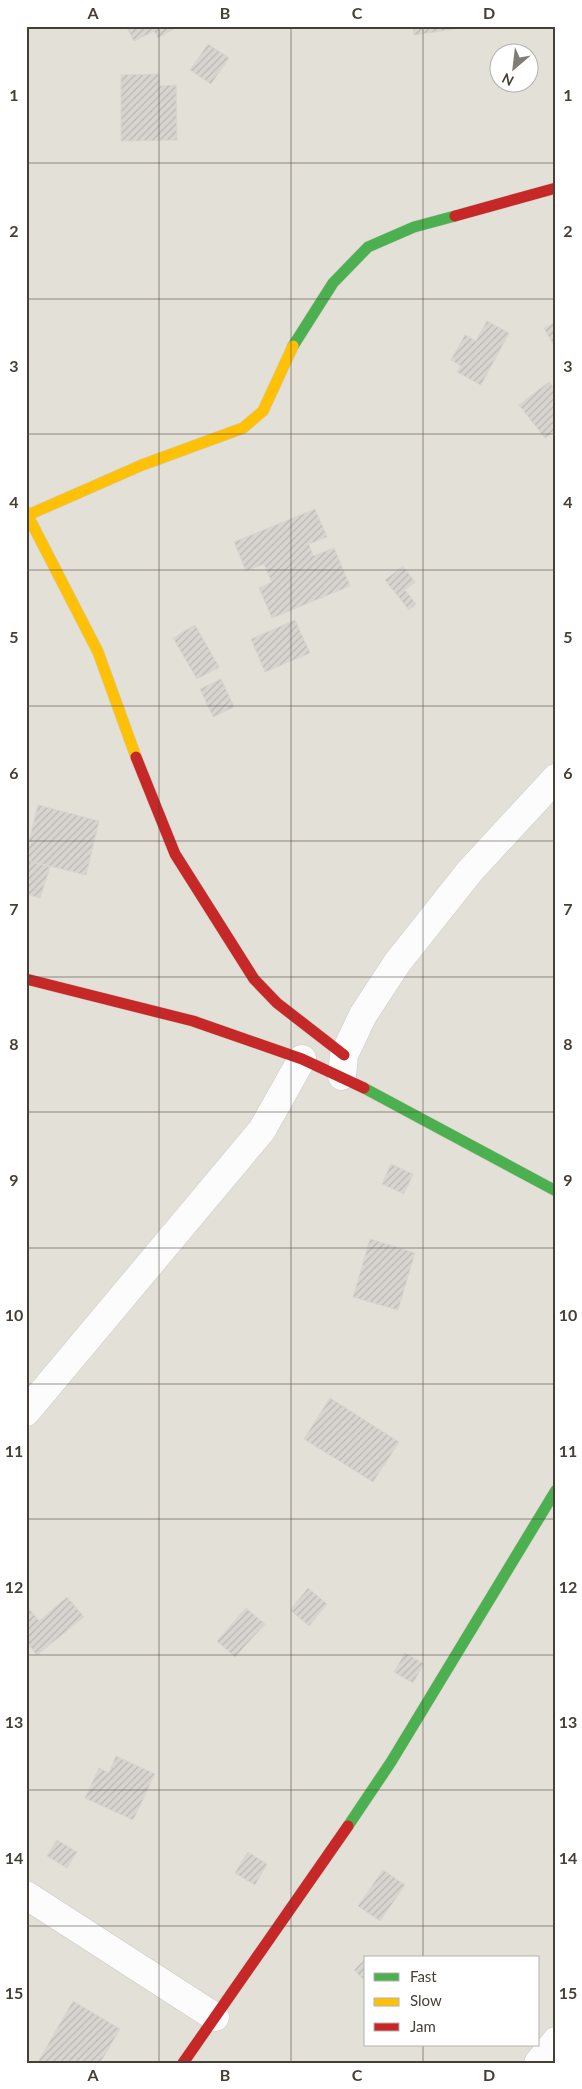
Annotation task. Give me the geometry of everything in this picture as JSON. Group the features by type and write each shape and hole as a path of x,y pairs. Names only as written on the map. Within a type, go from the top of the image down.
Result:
{"street":[{"path":"556,188 414,227 368,247 333,283 295,341 263,411 243,428 142,465 27,513 98,652 140,769 175,854 254,980 343,1065 556,1191"},
{"path":"343,1065 363,1015 397,963 470,871 552,784"},
{"path":"26,979 68,988 193,1021 302,1059 343,1065"},
{"path":"26,1412 262,1130 302,1059"},
{"path":"183,2063 294,1906 391,1762 556,1490"},
{"path":"26,1895 215,2017"},
{"path":"538,2063 556,2041"}],"shaded area":[{"path":"26,26 556,26 556,2063 26,2063"}],"building":[{"path":"126,26 179,26 158,38 154,31 134,41"},
{"path":"413,26 454,26 454,29 414,35"},
{"path":"208,44 229,58 211,84 190,70"},
{"path":"159,74 160,86 176,85 177,140 121,141 121,75"},
{"path":"487,321 509,333 481,385 457,372 461,366 451,360 465,335 476,341"},
{"path":"556,322 556,349 544,328"},
{"path":"549,382 556,390 556,430 545,438 519,405"},
{"path":"315,509 327,537 309,544 313,556 334,548 350,586 272,618 259,588 272,582 264,564 246,571 234,542"},
{"path":"403,566 415,582 405,590 416,604 409,610 385,580"},
{"path":"295,620 310,653 265,672 251,639"},
{"path":"195,625 219,667 197,679 173,638"},
{"path":"221,679 234,707 213,717 200,689"},
{"path":"38,805 99,821 86,875 26,860"},
{"path":"26,860 50,867 40,898 26,894"},
{"path":"391,1164 413,1174 404,1194 382,1184"},
{"path":"370,1239 415,1253 398,1310 353,1297"},
{"path":"330,1398 399,1442 373,1482 304,1439"},
{"path":"308,1588 327,1604 309,1626 290,1610"},
{"path":"67,1597 84,1617 37,1655 26,1642 26,1605 39,1621"},
{"path":"246,1608 265,1624 235,1657 217,1641"},
{"path":"405,1653 424,1664 413,1683 394,1672"},
{"path":"116,1756 155,1774 133,1820 85,1798 99,1768 109,1773"},
{"path":"57,1840 77,1852 67,1868 47,1856"},
{"path":"248,1852 267,1864 255,1885 235,1873"},
{"path":"383,1870 405,1885 380,1921 358,1906"},
{"path":"364,1960 364,1980 354,1970"},
{"path":"73,2001 120,2029 100,2063 38,2062"}],"traffic: fast":[{"path":"293,346 333,283 368,247 414,227 455,216"},
{"path":"364,1088 556,1191"},
{"path":"348,1826 391,1762 556,1490"}],"traffic: slow":[{"path":"28,515 142,465 243,428 263,411 293,346"},
{"path":"26,512 98,652 136,757"}],"traffic: jam":[{"path":"455,216 556,188"},
{"path":"136,757 175,854 254,979 277,1003 344,1055"},
{"path":"26,979 193,1021 302,1059 364,1088"},
{"path":"183,2063 348,1826"}]}
